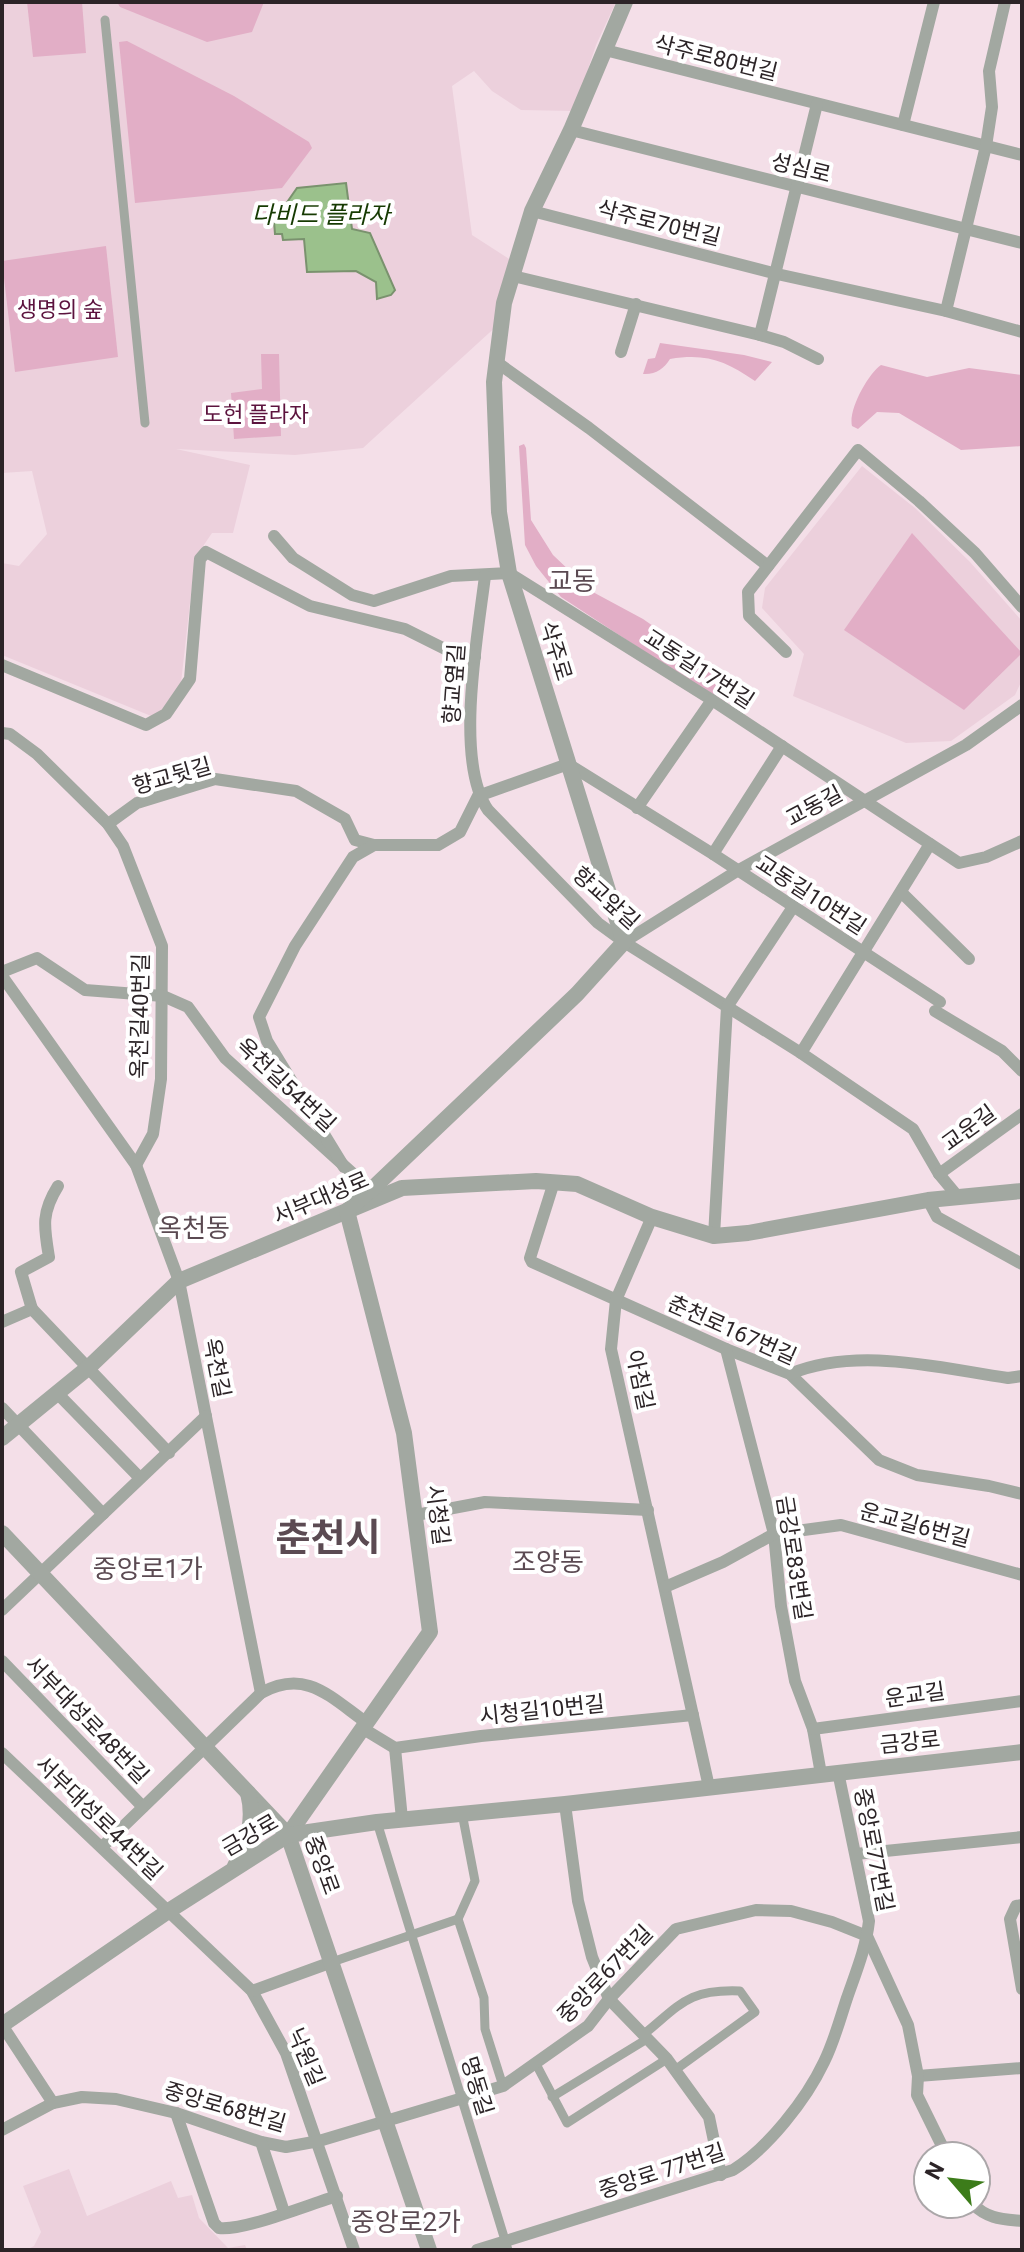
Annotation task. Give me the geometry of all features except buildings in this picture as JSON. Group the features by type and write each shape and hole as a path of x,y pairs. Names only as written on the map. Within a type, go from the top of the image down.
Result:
{"street":[{"name":"삭주로","path":"624,942 509,573 499,512 495,361 504,303 532,211 571,130 625,2"},
{"path":"903,125 934,2"},
{"path":"946,311 986,146 992,107 989,71 1005,2"},
{"path":"105,20 145,423"},
{"name":"삭주로80번길","path":"605,50 1022,155"},
{"path":"760,335 817,104"},
{"name":"성심로","path":"571,130 1022,243"},
{"name":"삭주로70번길","path":"532,211 777,274 946,311 1022,332"},
{"path":"513,276 760,335 784,342 818,359"},
{"path":"621,352 636,304"},
{"path":"495,361 589,428 768,566"},
{"path":"786,652 749,616 748,592 858,450 975,553 1022,607"},
{"path":"274,536 293,558 352,595 374,601 451,576 509,573"},
{"path":"2,665 146,725 166,714 190,679 200,559 206,552 310,606 405,629 445,649 475,657"},
{"name":"교동길17번길","path":"509,573 712,700 959,863 986,857 1022,841"},
{"name":"향교옆길","path":"478,796 469,736 485,576"},
{"path":"637,808 712,700"},
{"name":"교동길","path":"624,942 737,871 966,745 1022,705"},
{"name":"옥천길40번길","path":"2,733 10,734 37,754 108,824 123,846 162,946 161,1079 153,1134 136,1165"},
{"path":"713,854 782,746"},
{"path":"344,1167 267,1041 259,1017 295,946 353,857 374,845 438,845 460,832 478,796 568,764"},
{"name":"교동길10번길","path":"568,764 863,952 1002,1051 1022,1071"},
{"name":"향교뒷길","path":"108,824 137,803 215,779 296,791 345,819 355,840 374,845"},
{"name":"향교앞길","path":"478,796 598,923 913,1129 939,1174 959,1198"},
{"name":"교동길10번길","path":"863,952 930,844"},
{"path":"901,892 969,959"},
{"path":"714,1236 727,1007 793,907"},
{"path":"347,1211 586,985 624,942"},
{"path":"801,1053 863,952"},
{"name":"옥천길54번길","path":"2,974 37,958 85,990 163,996 188,1007 225,1058 371,1190"},
{"name":"옥천길","path":"2,974 136,1165 179,1281 261,1693"},
{"name":"교운길","path":"939,1174 1022,1114"},
{"name":"서부대성로","path":"2,1438 89,1367 179,1281 402,1188 554,1182 577,1184 652,1217 714,1236 748,1233 928,1200 1022,1191"},
{"name":"춘천로167번길","path":"554,1182 530,1258 532,1262 726,1349 790,1374 879,1460 917,1475 1022,1494"},
{"path":"58,1186 43,1221 49,1257 21,1272 32,1309 169,1453"},
{"path":"928,1200 937,1217 1022,1264"},
{"name":"시청길","path":"288,1835 430,1632 404,1433 347,1211"},
{"name":"아침길","path":"652,1217 616,1300 611,1349 709,1787"},
{"path":"2,1322 32,1309"},
{"name":"금강로83번길","path":"726,1349 774,1534 781,1606 795,1681 813,1729 821,1774"},
{"path":"790,1374 844,1361 874,1361 1008,1378 1022,1376"},
{"path":"58,1394 140,1478"},
{"path":"2,1408 103,1514"},
{"path":"2,1610 206,1416"},
{"path":"416,1515 485,1502 648,1510"},
{"name":"운교길6번길","path":"665,1587 723,1562 774,1534 841,1525 1022,1575"},
{"name":"중앙로","path":"2,1533 288,1835 429,2250"},
{"name":"서부대성로48번길","path":"2,1661 143,1807"},
{"path":"102,1847 261,1693 278,1684 299,1683 316,1688 395,1748 402,1819"},
{"name":"운교길","path":"813,1729 1022,1701"},
{"name":"시청길10번길","path":"395,1748 481,1736 693,1715"},
{"name":"금강로","path":"2,2025 288,1835 402,1819 565,1804 1022,1752"},
{"name":"서부대성로44번길","path":"2,1753 168,1912"},
{"name":"중앙로77번길","path":"838,1772 869,1921 867,1936"},
{"path":"232,1870 248,1839 251,1805 247,1791"},
{"path":"565,1804 578,1901 592,1957 609,1999 671,2064 709,2117 721,2175"},
{"path":"462,1813 475,1881 458,1919 484,1998 485,2029 503,2086"},
{"name":"명동길","path":"377,1822 507,2246"},
{"path":"856,1854 1022,1837"},
{"path":"1022,1905 1016,1906 1010,1919 1022,1989"},
{"name":"중앙로67번길","path":"385,2122 503,2086 588,2026 609,1999 676,1929 756,1910 791,1911 867,1936"},
{"name":"낙원길","path":"168,1912 252,1991 286,2053 319,2141 354,2250"},
{"path":"252,1991 458,1919"},
{"path":"867,1936 908,2025 918,2076 917,2095 939,2140"},
{"name":"중앙로 77번길","path":"477,2250 507,2246 721,2175 744,2164 782,2124 809,2089 825,2060 867,1936"},
{"path":"536,2064 552,2097 567,2123 755,2012 740,1991 714,1990 692,1996 645,2037 552,2097"},
{"path":"2,2025 53,2103"},
{"path":"918,2076 1022,2068"},
{"name":"중앙로68번길","path":"2,2130 53,2103 82,2097 116,2099 176,2113 261,2142 286,2147 385,2122"},
{"path":"176,2113 214,2223 219,2228 251,2224 337,2196"},
{"path":"261,2142 284,2212"},
{"path":"992,2217 1022,2221"}],"shaded area":[{"path":"2,2 616,2 596,45 574,111 521,110 492,91 474,71 452,86 472,235 517,264 500,323 363,448 295,455 176,449 250,465 233,533 212,533 195,558 181,683 156,718 2,655 2,563 19,566 47,534 32,471 2,473"},
{"path":"862,466 915,508 970,562 1022,621 1022,680 1015,695 951,741 906,743 793,696 804,654 762,608 765,588"},
{"path":"69,2169 87,2216 171,2181 178,2198 192,2195 199,2218 228,2248 245,2245 247,2250 26,2250 34,2246 41,2232 23,2186"}],"green space":[{"path":"27,2 82,2 86,53 33,57"},
{"path":"117,2 264,2 252,32 207,42 120,7"},
{"path":"127,41 234,96 309,142 312,148 282,188 135,203 119,42"},
{"name":"생명의 숲","path":"106,246 118,357 15,372 2,261"},
{"path":"660,343 772,362 755,381 715,360 695,357 670,359 659,371 643,374 648,359 655,358"},
{"name":"도헌 플라자","path":"261,354 279,354 281,436 234,439 231,393 262,389"},
{"path":"881,365 927,377 969,368 1022,375 1022,446 961,450 899,413 877,412 858,429 852,426 853,411 860,393"},
{"path":"524,444 531,520 553,555 591,591 643,619 735,683 723,703 561,597 536,566 525,545 519,446"},
{"path":"912,533 1022,653 964,710 844,630"}],"water":[{"name":"다비드 플라자","path":"346,183 352,229 370,233 395,290 391,295 377,299 376,282 356,271 307,272 304,239 283,240 282,234 275,234 273,209 283,208 297,188"}],"district":[{"name":"교동","path":"572,581"},
{"name":"옥천동","path":"194,1228"},
{"name":"춘천시","path":"328,1538"},
{"name":"조양동","path":"548,1562"},
{"name":"중앙로1가","path":"148,1569"},
{"name":"중앙로2가","path":"406,2222"}]}
